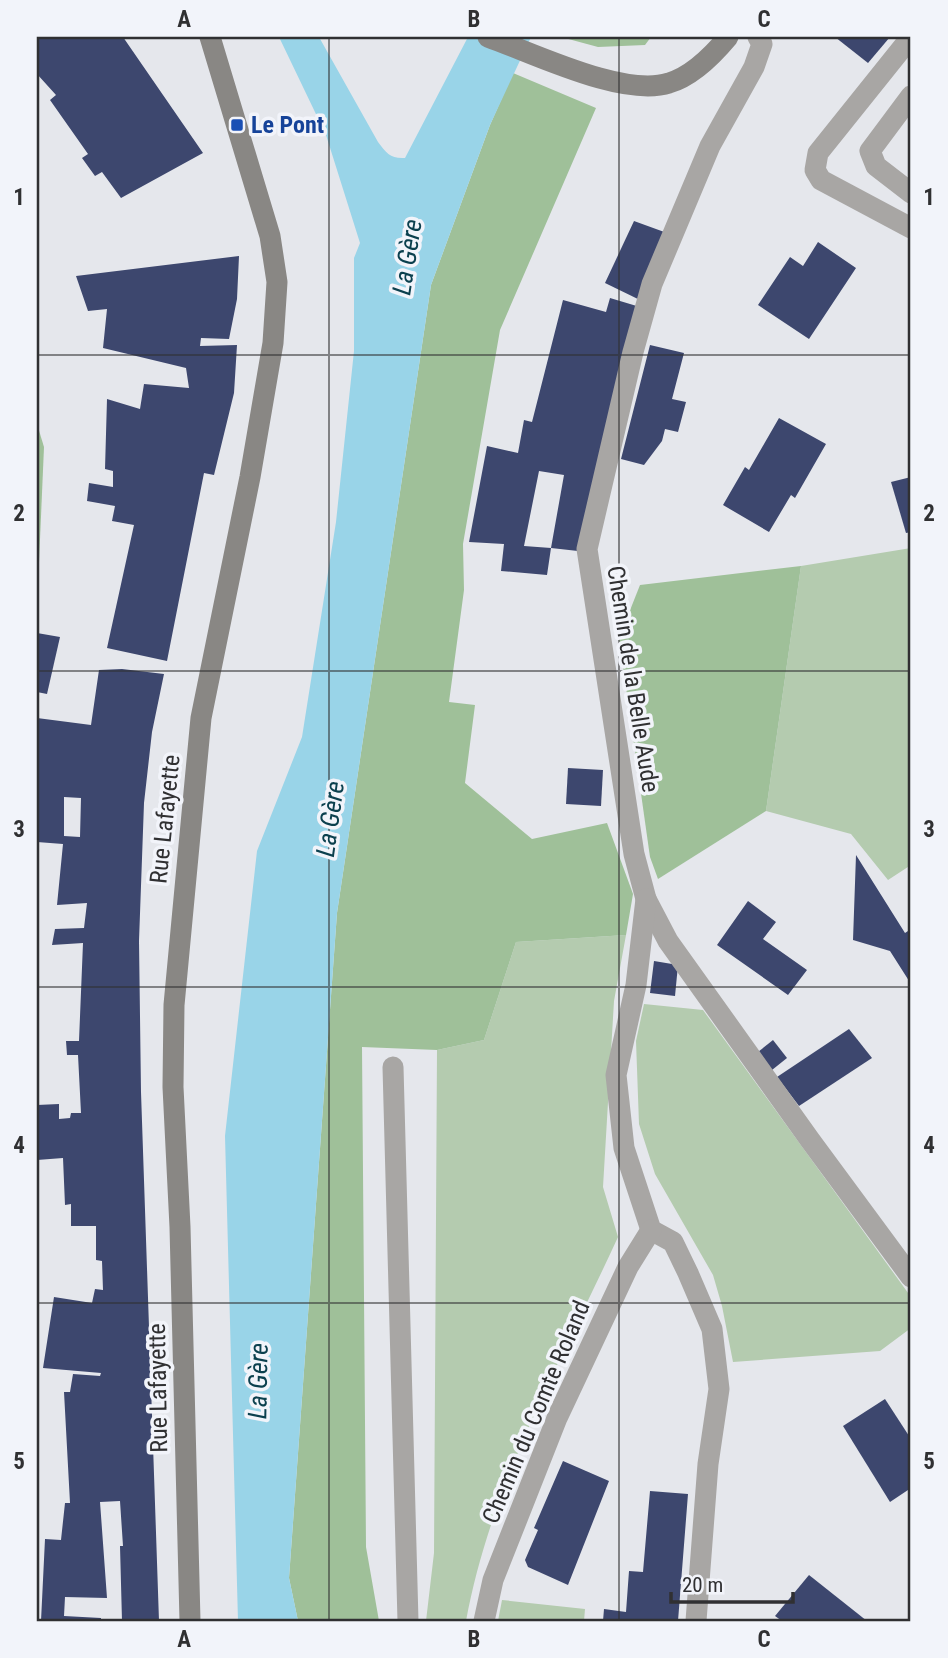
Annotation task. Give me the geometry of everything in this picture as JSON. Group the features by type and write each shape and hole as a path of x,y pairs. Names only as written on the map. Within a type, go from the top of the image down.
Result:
{"main road":[{"name":"Rue Lafayette","path":"190,1621 180,1227 173,1087 174,1005 201,718 273,343 277,282 270,236 210,37"},
{"path":"488,37 602,79 644,87 669,83 692,72 728,37"}],"street":[{"name":"Chemin de la Belle Aude","path":"758,37 762,44 754,67 710,146 652,284 633,352 587,549 634,855 646,899 668,941 911,1277"},
{"path":"911,37 818,153 815,170 821,180 911,228"},
{"path":"911,96 870,151 876,166 911,193"},
{"path":"646,899 636,985 616,1075 624,1148 651,1230 673,1242 712,1329 719,1390 708,1464 696,1621"},
{"path":"393,1067 408,1621"},
{"name":"Chemin du Comte Roland","path":"484,1621 493,1580 557,1418 628,1267 651,1230"}],"green space":[{"path":"561,37 651,37 645,45 598,47"},
{"path":"513,73 596,108 500,330 463,544 464,590 449,702 475,705 465,783 532,839 607,823 633,894 626,935 516,942 484,1040 437,1050 362,1047 366,1547 379,1621 298,1621 289,1578 337,913 431,285 490,125"},
{"path":"37,424 44,447 37,609"},
{"path":"911,548 911,865 888,880 851,834 766,811 801,566"},
{"path":"801,566 766,811 658,879 650,857 619,638 640,585"},
{"path":"626,935 614,1001 603,1187 618,1237 551,1377 510,1472 477,1571 466,1621 426,1621 434,1553 437,1050 484,1040 516,942"},
{"path":"644,1004 703,1010 911,1297 911,1328 880,1351 733,1362 713,1275 655,1174 639,1124 636,1041"},
{"path":"502,1600 585,1609 584,1621 498,1621"}],"water":[{"name":"La Gère","path":"279,37 319,37 378,142 389,154 405,158 468,37 531,37 490,125 431,285 337,913 289,1578 298,1621 238,1621 225,1136 257,851 302,737 336,522 354,351 354,258 360,243 326,135"}],"building":[{"path":"37,37 123,37 203,153 121,198 102,172 95,176 82,158 88,154 50,100 56,95 37,74"},
{"path":"835,37 890,37 868,63"},
{"path":"634,221 667,233 642,301 605,283"},
{"path":"818,242 856,268 809,339 758,305 790,257 803,266"},
{"path":"239,256 237,299 229,339 201,338 200,346 237,345 234,393 214,475 204,473 167,661 107,648 134,525 112,521 115,506 87,501 89,483 113,487 113,471 105,469 107,399 140,409 144,384 189,388 186,368 103,348 107,309 88,311 76,276"},
{"path":"610,298 640,307 578,551 551,548 547,575 501,571 504,544 469,542 487,446 518,453 524,420 532,422 563,300 606,312","holes":["539,471 564,475 551,548 524,546"]},
{"path":"650,345 684,353 672,399 686,402 678,432 665,429 662,441 644,465 621,459"},
{"path":"779,418 826,444 795,498 791,495 769,532 723,505 745,467 749,470"},
{"path":"911,477 911,532 906,533 891,482"},
{"path":"37,633 60,637 47,694 37,692"},
{"path":"122,669 164,674 152,732 144,803 139,941 141,1092 159,1621 122,1621 120,1546 123,1546 120,1501 100,1502 107,1598 65,1597 64,1616 101,1618 101,1621 41,1621 45,1539 61,1540 65,1503 70,1503 64,1392 70,1392 73,1374 100,1376 101,1373 43,1368 54,1297 92,1303 95,1289 103,1290 102,1261 96,1260 96,1226 71,1226 71,1204 65,1205 63,1158 37,1160 37,1105 59,1104 59,1119 70,1118 71,1113 81,1113 78,1055 67,1055 66,1041 79,1041 83,943 52,945 55,929 84,928 87,903 57,905 63,844 37,842 37,718 91,725 99,670","holes":["64,797 81,798 80,837 64,836"]},
{"path":"568,768 603,770 601,806 566,804"},
{"path":"856,855 905,933 911,929 911,984 890,951 853,940"},
{"path":"748,901 776,922 763,939 807,970 788,995 717,945"},
{"path":"654,961 678,965 675,996 650,993"},
{"path":"849,1029 872,1058 799,1106 777,1077"},
{"path":"773,1040 787,1058 772,1070 758,1052"},
{"path":"885,1399 911,1439 911,1488 890,1502 843,1426"},
{"path":"563,1461 609,1481 568,1585 528,1567 525,1560 538,1530 534,1528"},
{"path":"650,1491 688,1494 678,1621 603,1621 604,1609 626,1612 629,1571 643,1572"},
{"path":"809,1575 867,1621 782,1621 775,1616"}],"place":[{"name":"Le Pont","path":"237,125"}]}
